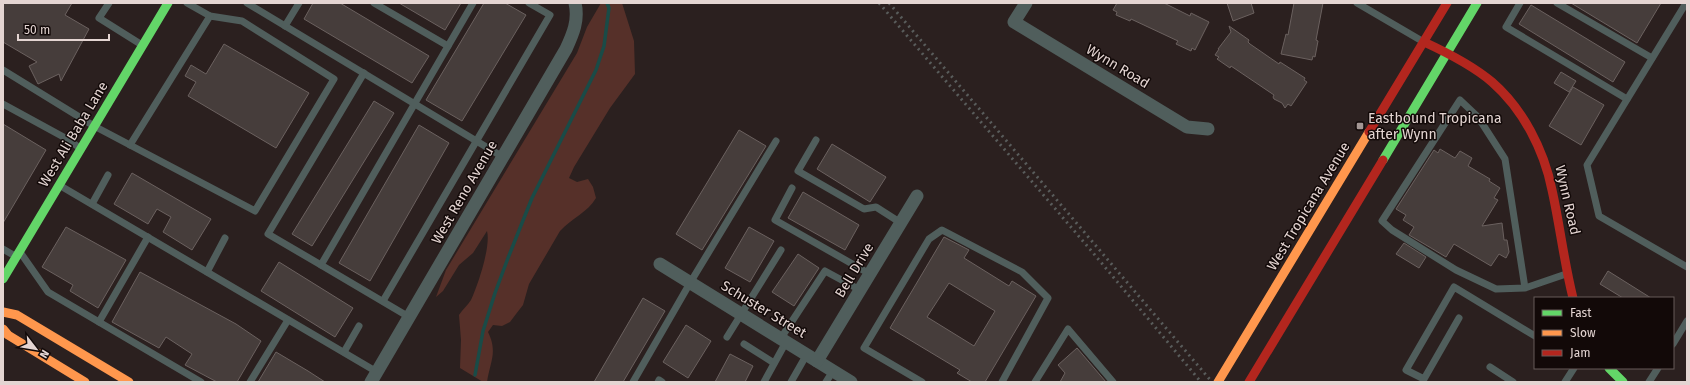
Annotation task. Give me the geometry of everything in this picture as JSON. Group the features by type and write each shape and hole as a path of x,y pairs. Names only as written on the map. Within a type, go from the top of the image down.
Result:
{"main road":[{"name":"West Ali Baba Lane","path":"3,279 168,3"},
{"name":"West Tropicana Avenue","path":"1218,382 1447,3"},
{"path":"1249,382 1476,3"},
{"name":"Wynn Road","path":"1424,42 1476,70 1494,83 1509,99 1523,118 1539,149 1552,188 1566,274 1573,297"},
{"path":"3,312 17,315 129,382"},
{"path":"3,330 8,335 80,381"},
{"path":"1610,369 1623,382"}],"street":[{"name":"Wynn Road","path":"1026,3 1014,22 1187,127 1208,129"},
{"name":"West Reno Avenue","path":"374,377 566,49 574,32 576,9"},
{"name":"Bell Drive","path":"812,357 860,290 918,196"},
{"name":"Schuster Street","path":"660,264 812,357 830,376 851,382"}],"lane":[{"path":"109,3 100,18 143,45"},
{"path":"3,70 94,126 255,211 334,79 242,21 210,16 186,3"},
{"path":"247,3 503,157"},
{"path":"285,26 299,3"},
{"path":"374,3 448,46"},
{"path":"321,265 473,3"},
{"path":"383,301 550,15 530,3"},
{"path":"1357,3 1424,42"},
{"path":"1520,3 1506,27 1627,100"},
{"path":"1557,3 1652,58"},
{"path":"1686,3 1587,165 1599,216 1687,267"},
{"path":"130,145 210,16"},
{"path":"364,73 268,234 410,317"},
{"path":"1525,288 1505,159 1478,117 1460,100 1382,221 1392,230 1456,270 1496,289 1525,288 1566,274"},
{"path":"3,104 69,140 81,149"},
{"path":"816,140 798,171 864,209 876,207 901,222"},
{"path":"633,382 690,283 776,141"},
{"path":"92,204 108,174"},
{"path":"59,185 344,352 374,377"},
{"path":"792,188 775,220 870,274"},
{"path":"922,382 864,348 929,239 942,230 1022,272 1048,298 1002,382"},
{"path":"99,322 148,237"},
{"path":"207,272 225,238"},
{"path":"3,249 18,254 48,292 201,382"},
{"path":"727,337 781,250"},
{"path":"764,382 784,340 825,271 860,290"},
{"path":"1459,318 1424,379 1406,370 1454,287 1534,335"},
{"path":"250,382 288,320"},
{"path":"1674,342 1687,321"},
{"path":"344,352 359,326"},
{"path":"1035,382 1068,329 1113,382"},
{"path":"744,344 774,363"},
{"path":"790,382 812,357"},
{"path":"1490,368 1513,382"},
{"path":"1565,382 1573,369"},
{"path":"1649,382 1657,369"},
{"path":"658,382 659,380 662,382"}],"shaded area":[{"path":"601,3 622,3 634,41 635,74 610,108 574,167 569,178 577,182 588,179 593,187 596,198 584,212 569,222 560,231 529,284 523,305 510,322 502,326 493,325 488,332 493,351 487,382 483,382 460,368 461,340 459,315 471,300 480,276 486,255 488,238 487,231 473,253 459,265 443,291 436,297 446,270 577,53 587,27"}],"building":[{"path":"3,3 72,3 65,15 89,29 61,81 59,74 38,84 29,66 37,62 3,42"},
{"path":"313,3 340,3 429,56 412,83 304,19"},
{"path":"399,3 461,3 445,30"},
{"path":"484,3 505,3 526,15 462,121 426,100"},
{"path":"1117,3 1164,3 1190,16 1191,13 1209,22 1195,50 1192,48 1191,51 1176,44 1178,41 1131,19 1130,21 1116,15 1117,12 1113,10"},
{"path":"1227,3 1251,3 1254,13 1233,21"},
{"path":"1294,3 1323,3 1316,40 1318,41 1315,57 1313,56 1312,60 1281,54 1286,34 1288,35"},
{"path":"1571,3 1661,3 1637,43"},
{"path":"1531,5 1625,62 1613,82 1519,24"},
{"path":"1229,26 1249,40 1248,42 1250,44 1279,64 1280,62 1305,78 1304,80 1307,82 1291,106 1288,104 1285,108 1282,103 1274,99 1274,95 1231,66 1230,68 1217,59 1219,57 1215,55 1218,49 1231,32"},
{"path":"224,44 309,93 276,148 188,96 196,82 185,76 191,65 206,74"},
{"path":"1561,72 1576,81 1569,92 1554,83"},
{"path":"1573,87 1604,105 1581,145 1549,126"},
{"path":"374,101 394,113 312,246 292,234"},
{"path":"3,124 46,150 3,223"},
{"path":"419,125 449,143 370,281 339,263"},
{"path":"739,130 766,146 702,250 676,234"},
{"path":"832,144 886,177 870,202 817,169"},
{"path":"1440,149 1455,158 1460,151 1472,158 1468,166 1490,179 1489,181 1500,188 1494,198 1498,200 1482,226 1502,223 1504,240 1507,240 1509,252 1506,258 1499,254 1491,266 1454,244 1446,257 1409,235 1414,227 1403,220 1406,215 1396,209 1434,150 1438,153"},
{"path":"132,173 211,219 192,250 163,232 171,217 157,209 148,224 114,204"},
{"path":"803,192 859,225 845,250 788,218"},
{"path":"66,227 126,260 98,308 70,291 73,285 42,267"},
{"path":"749,227 774,241 750,282 725,268"},
{"path":"944,237 969,250 964,258 1009,286 1012,281 1036,296 985,382 972,382 957,373 960,370 890,328","holes":["949,283 995,311 974,346 927,317"]},
{"path":"1404,243 1426,257 1419,268 1396,254"},
{"path":"798,254 819,268 794,306 772,292"},
{"path":"279,262 353,308 335,337 261,291"},
{"path":"1608,271 1649,297 1621,297 1600,284"},
{"path":"140,272 236,324 261,341 237,382 217,382 185,365 192,354 166,337 159,348 112,322"},
{"path":"643,298 665,311 623,382 594,382"},
{"path":"686,325 711,341 688,378 663,362"},
{"path":"1077,348 1106,382 1060,382 1065,373 1058,365"},
{"path":"276,352 308,371 325,382 258,382"},
{"path":"730,354 753,366 745,382 715,382"}],"waterway":[{"path":"475,375 483,331 508,258 532,198 596,70 604,46 609,8 607,3"}],"railway":[{"path":"879,3 1094,254 1201,382"},
{"path":"889,3 1212,382"}],"traffic: fast":[{"path":"3,279 168,3"},
{"path":"1383,160 1477,3"},
{"path":"1610,369 1623,382"}],"traffic: slow":[{"path":"1218,382 1369,132"},
{"path":"3,312 17,315 129,382"},
{"path":"3,329 8,335 85,382"}],"traffic: jam":[{"path":"1369,132 1447,3"},
{"path":"1424,42 1460,60 1492,82 1513,105 1531,131 1544,160 1548,175 1573,297"},
{"path":"1249,382 1383,160"}],"place":[{"name":"Eastbound Tropicana after Wynn","path":"1360,126"}]}
